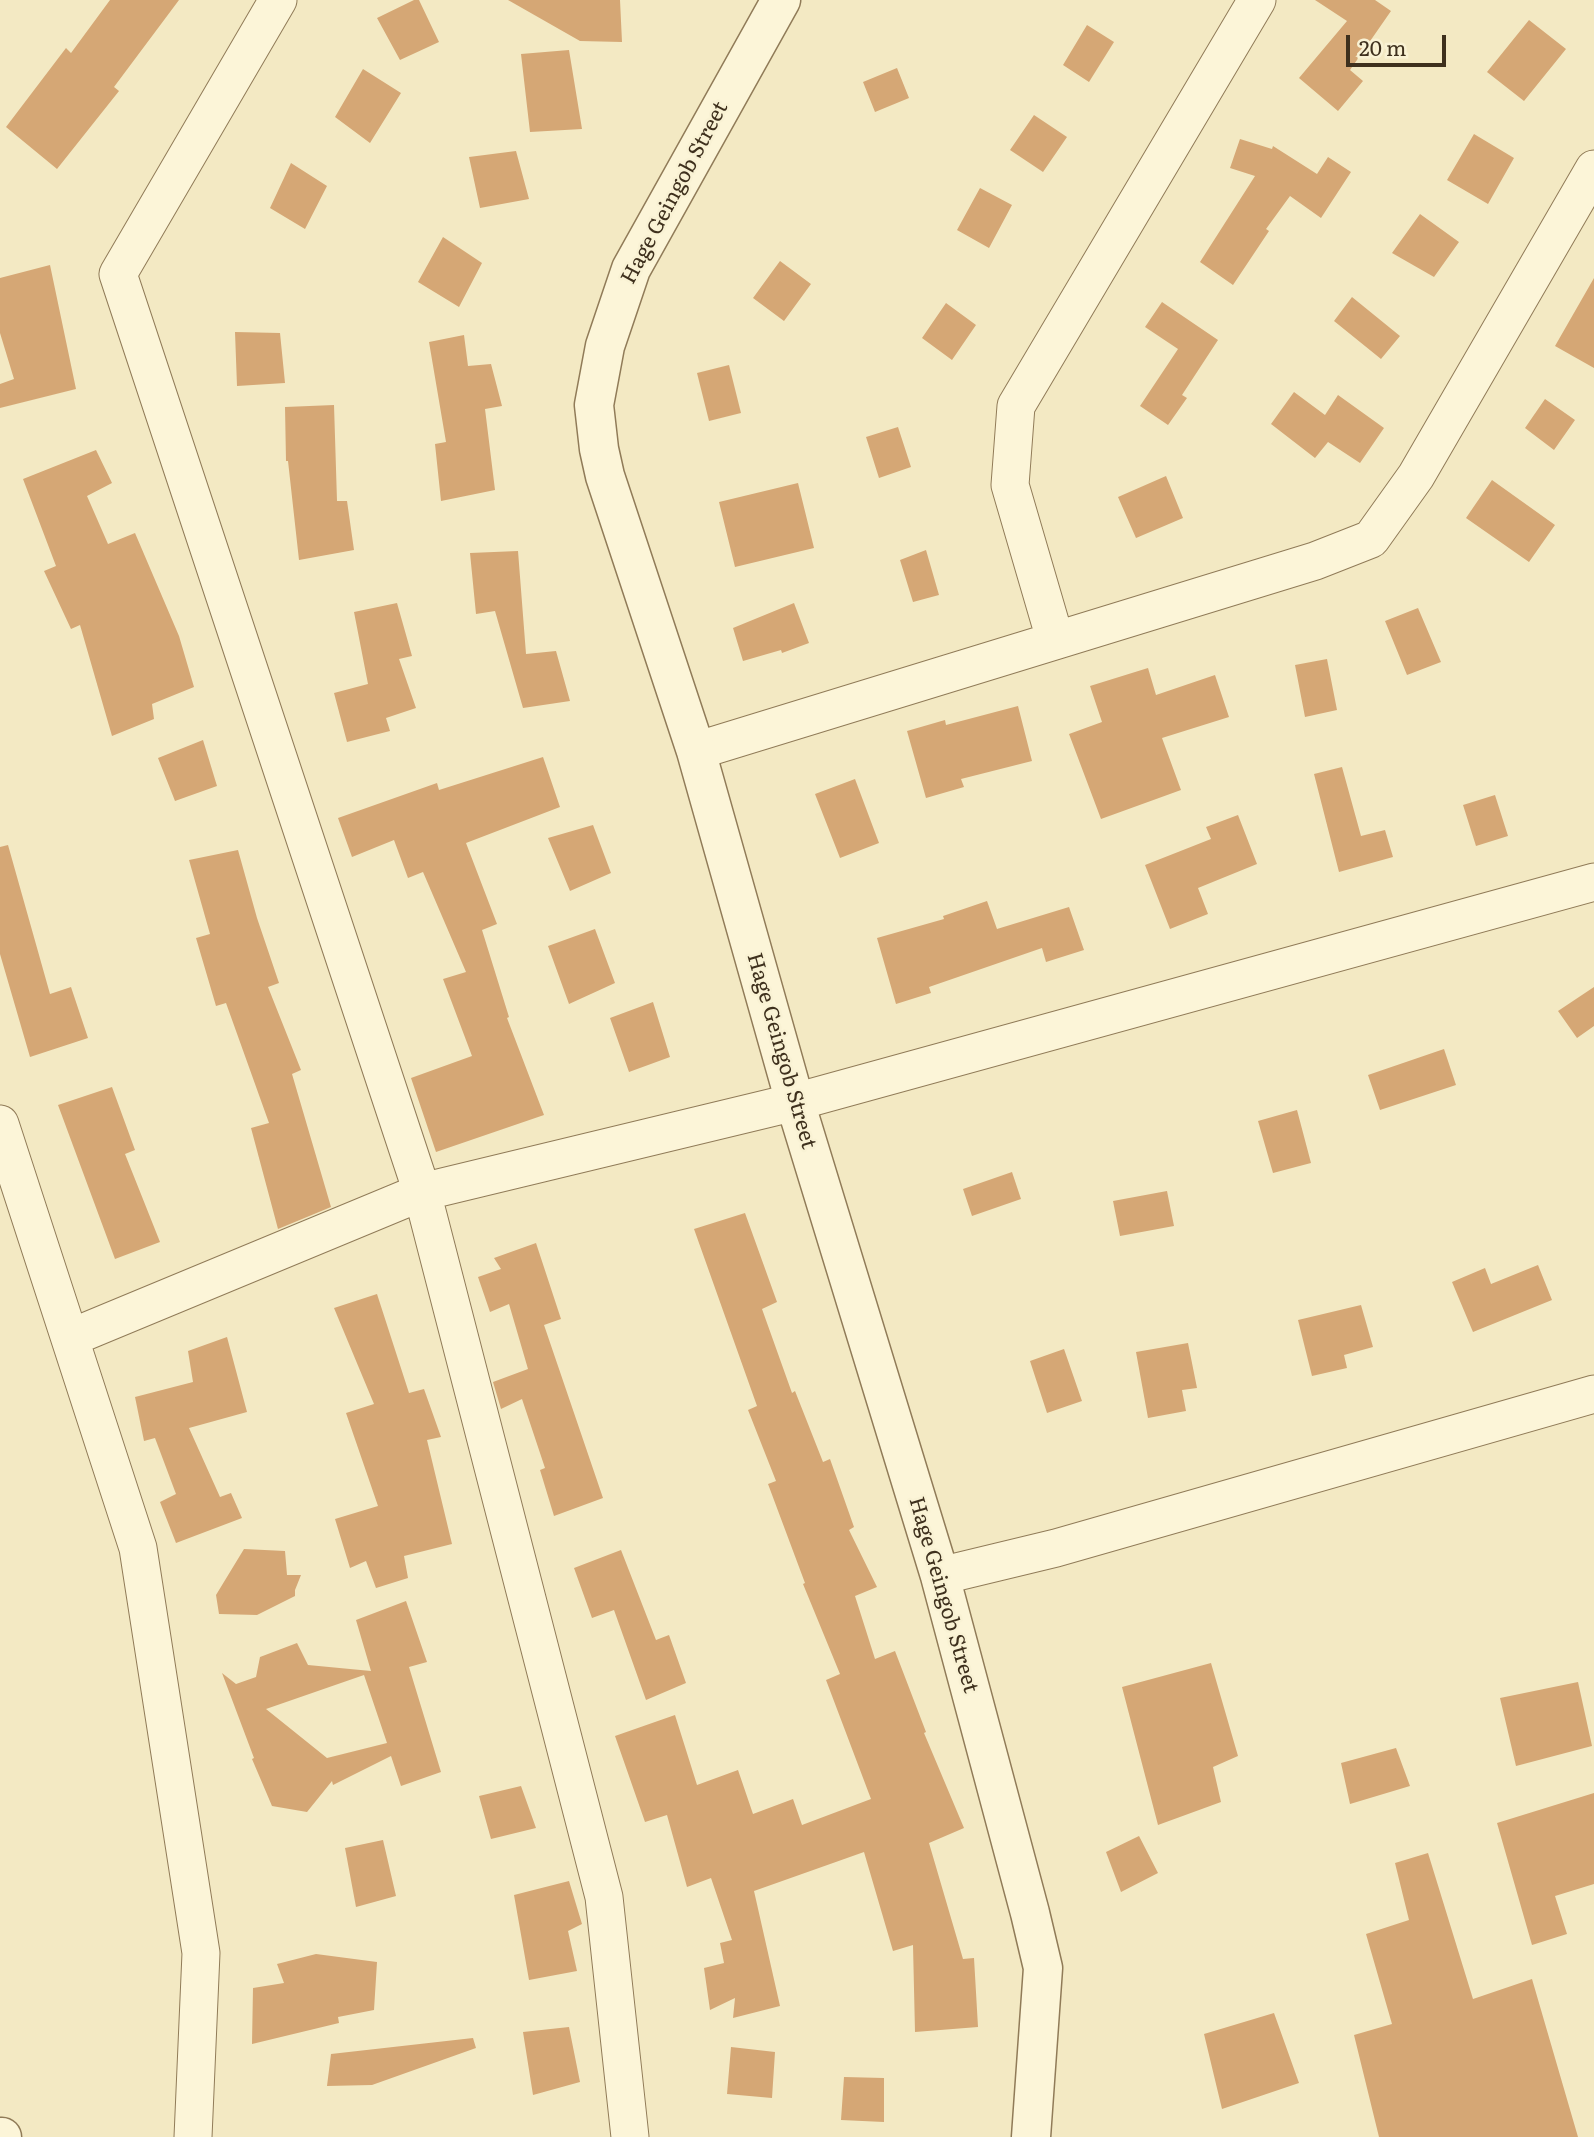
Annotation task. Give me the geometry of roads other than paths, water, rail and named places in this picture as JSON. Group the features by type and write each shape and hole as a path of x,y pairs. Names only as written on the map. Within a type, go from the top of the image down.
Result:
{"street":[{"path":"278,0 118,274 422,1192 604,1897 630,2137"},
{"name":"Hage Geingob Street","path":"781,0 631,269 605,346 594,405 598,449 696,751 795,1102 940,1576 1043,1968 1031,2137"},
{"path":"1055,639 1010,485 1016,406 1257,0"},
{"path":"696,751 1315,561 1371,540 1416,476 1594,169"},
{"path":"70,1338 422,1192 795,1102 1594,882"},
{"path":"0,1124 138,1548 201,1954 193,2137"},
{"path":"940,1576 1056,1548 1594,1394"}]}
